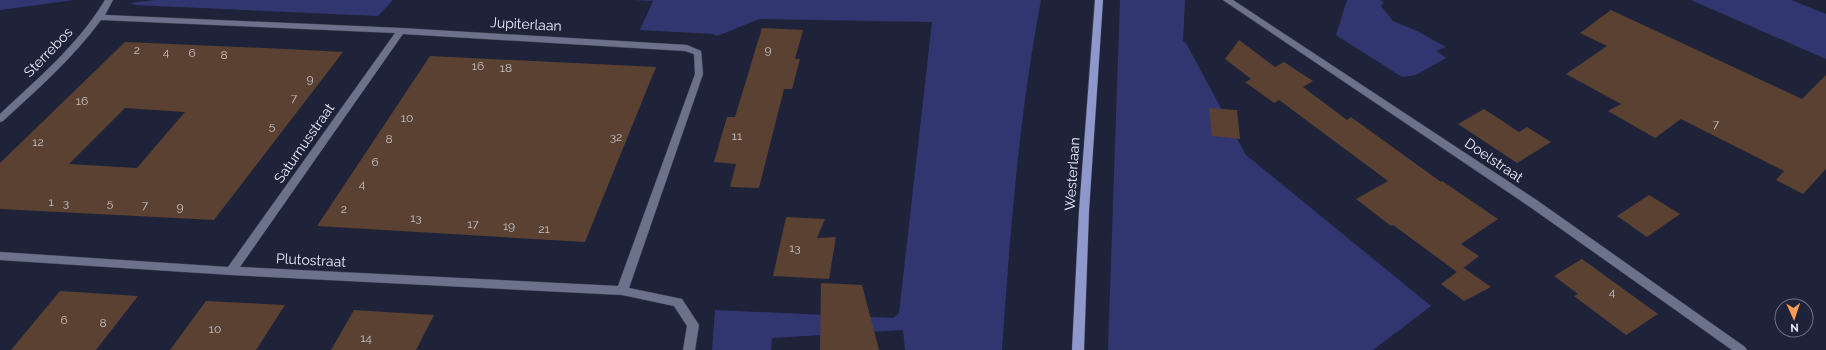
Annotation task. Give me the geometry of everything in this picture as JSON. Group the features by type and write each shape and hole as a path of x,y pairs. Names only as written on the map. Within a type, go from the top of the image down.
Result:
{"main road":[{"name":"Westerlaan","path":"1078,350 1084,211 1098,0"}],"street":[{"name":"Sterrebos","path":"0,119 55,67 100,17 109,0"},
{"name":"Doelstraat","path":"1227,0 1534,204 1741,350"},
{"name":"Jupiterlaan","path":"100,17 400,31 687,48 698,53 699,74 622,291"},
{"name":"Saturnusstraat","path":"231,271 400,31"},
{"name":"Plutostraat","path":"0,256 231,271 622,291 678,302 693,325 689,350"}],"shaded area":[{"path":"0,0 74,0 0,10"},
{"path":"155,0 393,0 378,16 135,5 130,3"},
{"path":"632,0 1041,0 1033,44 1016,175 1002,350 905,350 903,330 772,338 771,350 712,350 715,310 894,318 899,313 932,22 759,19 717,36 713,34 640,30 653,1"},
{"path":"1120,0 1185,0 1183,41 1186,43 1246,155 1431,306 1373,350 1108,350"},
{"path":"1347,0 1380,0 1384,2 1381,6 1393,21 1417,31 1446,47 1436,51 1446,58 1416,75 1402,77 1336,35"},
{"path":"1691,0 1791,0 1826,14 1826,59"}],"building":[{"path":"1611,10 1802,99 1826,75 1826,169 1803,194 1776,180 1784,171 1681,119 1655,138 1608,111 1621,104 1566,74 1607,46 1580,33"},
{"path":"762,28 803,30 795,59 800,59 792,89 784,89 759,188 730,187 736,164 714,162 727,117 735,117"},
{"path":"1239,40 1275,67 1284,62 1313,81 1303,87 1347,120 1351,117 1441,182 1442,181 1498,219 1461,244 1479,256 1462,269 1464,268 1491,287 1464,301 1441,284 1457,272 1393,225 1391,226 1356,199 1388,181 1279,100 1274,103 1245,82 1251,79 1225,59"},
{"path":"125,42 343,52 214,220 0,209 0,163","holes":["125,108 185,112 137,168 69,164"]},
{"path":"430,56 656,67 585,242 317,226"},
{"path":"1209,108 1237,110 1240,139 1212,136"},
{"path":"1484,109 1519,132 1527,127 1551,142 1517,163 1458,124"},
{"path":"1649,195 1680,214 1647,237 1617,216"},
{"path":"786,217 825,219 817,238 836,237 829,279 773,276"},
{"path":"1582,259 1658,314 1626,335 1574,296 1578,294 1554,276"},
{"path":"821,283 862,285 879,350 820,350"},
{"path":"60,291 138,296 96,350 11,350"},
{"path":"206,301 285,305 256,350 170,350"},
{"path":"354,310 434,315 416,350 331,350"}]}
